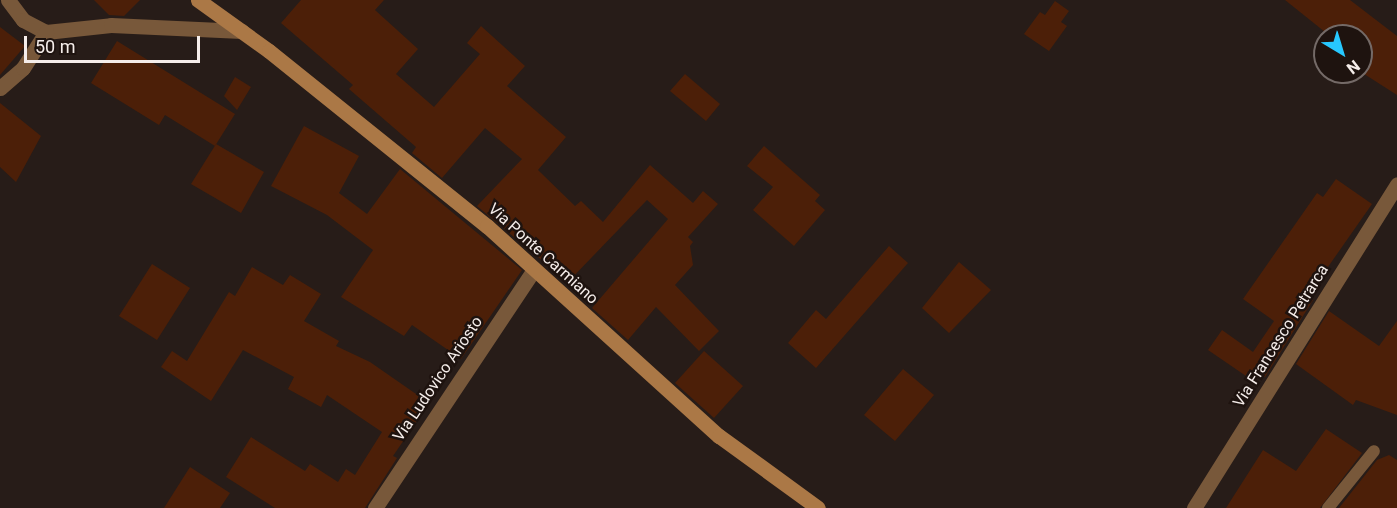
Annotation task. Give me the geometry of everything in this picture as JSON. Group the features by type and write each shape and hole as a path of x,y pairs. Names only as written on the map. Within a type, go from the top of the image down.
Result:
{"street":[{"path":"8,0 23,20 46,32 111,25 242,31"},
{"name":"Via Ponte Carmiano","path":"198,0 242,31 487,226 533,271 719,436 818,508"},
{"path":"0,88 23,68 46,32"},
{"name":"Via Francesco Petrarca","path":"1194,508 1397,184"},
{"name":"Via Ludovico Ariosto","path":"375,508 533,271"}],"lane":[{"path":"1329,508 1374,451"}],"building":[{"path":"94,0 140,0 124,16 109,15"},
{"path":"301,0 384,0 375,10 418,49 396,74 434,107 480,54 467,43 481,26 525,66 507,86 566,137 538,170 575,206 581,201 603,222 650,165 693,203 703,191 718,204 688,237 693,242 690,246 693,265 675,285 719,331 699,351 656,307 628,340 592,308 668,219 647,200 568,282 477,206 522,159 485,128 442,178 412,153 416,147 349,89 353,85 281,23"},
{"path":"1285,0 1350,0 1397,36 1397,95 1373,80 1373,24 1315,24"},
{"path":"1055,1 1069,11 1061,22 1067,26 1049,51 1024,34 1040,12 1045,15"},
{"path":"0,27 25,46 0,75"},
{"path":"117,41 235,114 215,146 165,115 159,125 91,83"},
{"path":"685,74 720,104 706,121 670,91"},
{"path":"235,77 251,87 237,110 224,96"},
{"path":"0,103 41,136 16,182 0,167"},
{"path":"304,126 359,156 339,193 367,214 400,169 522,270 461,359 412,325 404,336 341,297 373,250 327,215 271,186"},
{"path":"216,144 264,172 241,213 191,184"},
{"path":"764,146 820,195 815,201 825,210 794,246 753,210 773,187 747,166"},
{"path":"1336,179 1372,204 1307,297 1313,300 1265,377 1248,371 1246,376 1208,350 1222,330 1253,352 1274,321 1243,299 1317,193 1323,197"},
{"path":"889,246 908,263 816,368 788,343 816,310 826,319"},
{"path":"959,262 991,290 949,333 922,308"},
{"path":"152,264 190,288 157,340 119,316"},
{"path":"252,267 283,285 290,275 321,294 304,321 339,341 336,346 370,362 429,403 393,456 397,458 365,508 275,508 226,477 251,437 305,471 310,464 338,482 346,469 355,475 382,432 327,395 321,407 288,389 294,377 243,350 211,401 161,367 172,351 187,361 229,292 235,296"},
{"path":"1329,311 1379,346 1397,321 1397,415 1356,400 1353,405 1296,364"},
{"path":"704,351 743,386 714,418 675,383"},
{"path":"903,369 934,395 895,441 864,415"},
{"path":"1326,429 1362,453 1320,508 1226,508 1263,450 1296,471"},
{"path":"1389,455 1397,460 1397,508 1339,508 1377,460"},
{"path":"190,467 230,493 220,508 164,508"}]}
